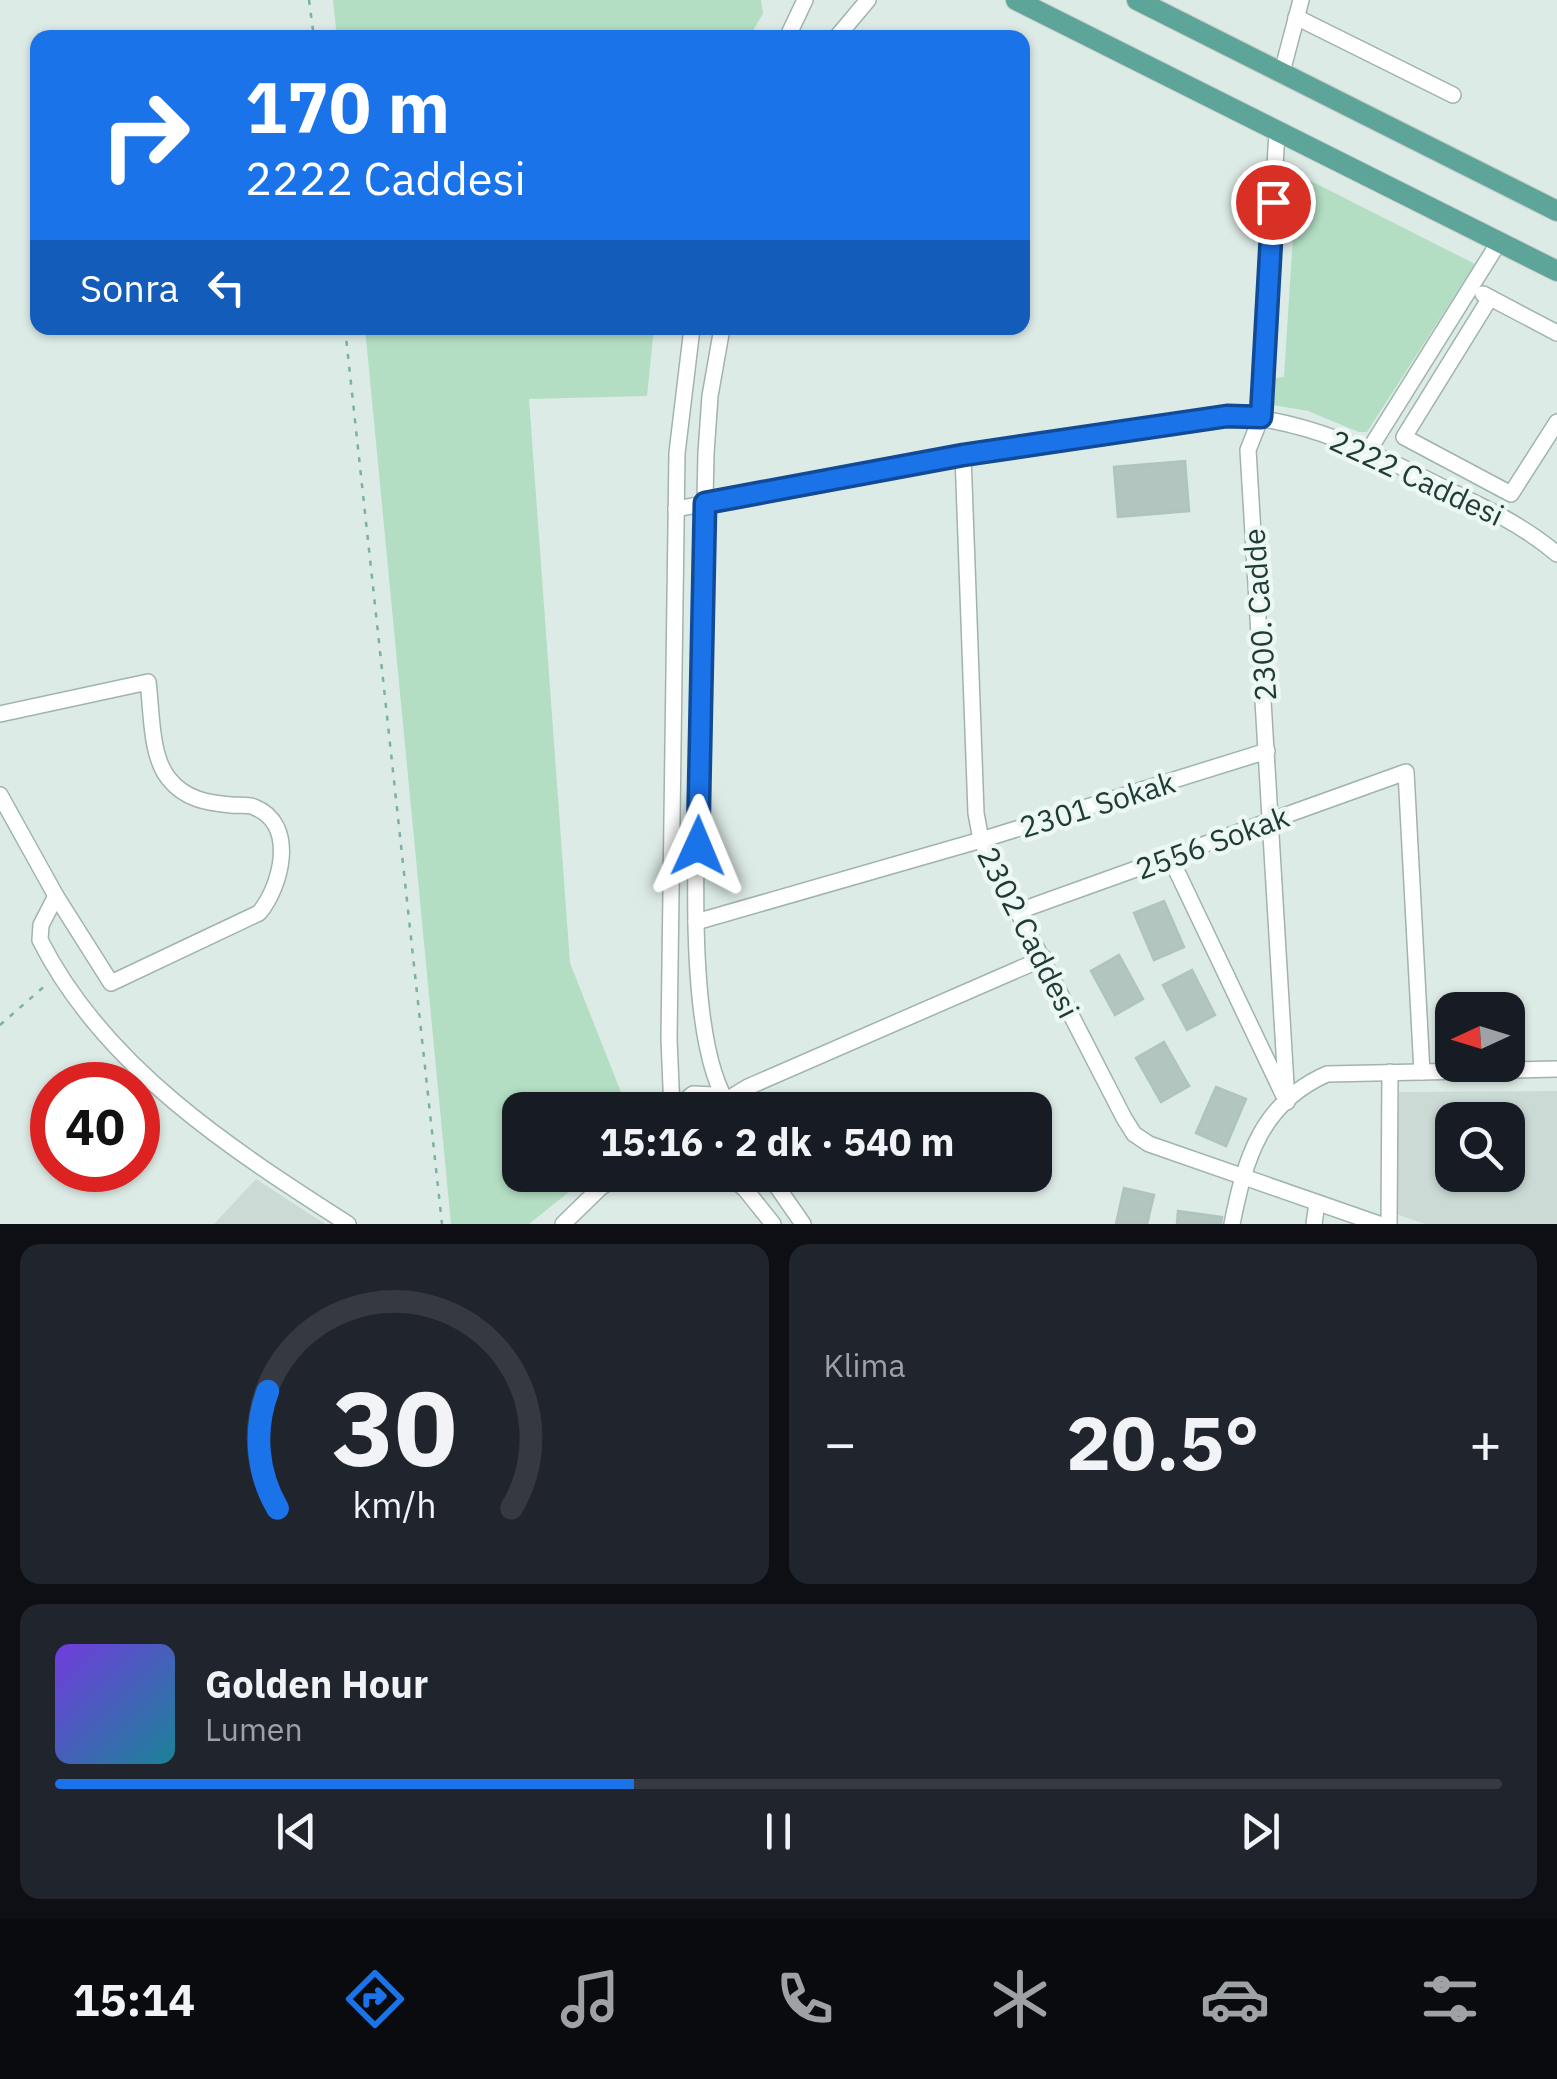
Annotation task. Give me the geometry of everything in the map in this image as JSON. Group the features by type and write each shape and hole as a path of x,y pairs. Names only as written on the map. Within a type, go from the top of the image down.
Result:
{"main road":[{"path":"1016,0 1557,271"},
{"path":"1138,0 1557,210"}],"street":[{"path":"790,30 805,0"},
{"path":"843,30 868,0"},
{"path":"1282,72 1301,0"},
{"path":"1296,17 1453,95"},
{"name":"2300. Cadde","path":"1277,131 1261,417 1248,450 1286,1102"},
{"path":"1368,450 1499,242"},
{"path":"1471,288 1557,333"},
{"path":"1490,298 1404,437 1511,494 1557,422"},
{"path":"672,1092 669,1040 676,509 682,395 691,335"},
{"path":"721,335 710,396 705,503 696,922 709,1053 723,1092"},
{"name":"2222 Caddesi","path":"676,509 963,455 1227,416 1261,417 1368,450 1520,525 1557,554"},
{"name":"2302 Caddesi","path":"963,455 976,813 981,840 1134,1134 1149,1144 1241,1178 1379,1224"},
{"path":"0,714 148,682 158,759 168,778 186,796 208,803 254,807 274,823 282,850 279,876 271,899 258,913 112,983 56,896 0,795"},
{"name":"2301 Sokak","path":"696,922 1267,752"},
{"name":"2556 Sokak","path":"1019,912 1406,772 1422,1072"},
{"path":"1170,857 1286,1102"},
{"path":"56,896 42,925 40,940 95,1025 127,1061 261,1168 348,1224"},
{"path":"742,1092 1044,958"},
{"path":"1232,1224 1241,1178 1256,1140 1286,1102 1312,1080 1327,1074 1557,1069"},
{"path":"1388,1224 1390,1072"},
{"path":"564,1224 596,1192"},
{"path":"748,1192 773,1224"},
{"path":"781,1192 803,1224"},
{"path":"1314,1224 1317,1203"}],"path":[{"path":"309,0 313,30"},
{"path":"346,335 442,1224"},
{"path":"0,1025 60,973"}],"shaded area":[{"path":"1557,1091 1557,1224 1425,1224 1396,1214 1399,1092"},
{"path":"256,1179 325,1224 214,1224"}],"green space":[{"path":"333,0 761,0 763,14 753,30 336,30"},
{"path":"1297,174 1475,264 1367,432 1308,411 1273,405 1275,378 1284,377"},
{"path":"366,335 653,335 647,396 529,399 570,963 621,1092 502,1092 502,1192 569,1192 529,1224 451,1224"}],"building":[{"path":"1185,461 1189,511 1118,517 1114,467"},
{"path":"1164,901 1184,947 1154,960 1134,913"},
{"path":"1119,955 1143,999 1115,1015 1091,971"},
{"path":"1192,970 1215,1015 1187,1030 1163,985"},
{"path":"1164,1042 1189,1086 1161,1102 1136,1058"},
{"path":"1216,1087 1246,1099 1226,1146 1196,1133"},
{"path":"1124,1188 1154,1195 1147,1224 1116,1224"},
{"path":"1178,1211 1222,1217 1221,1224 1177,1224"}],"route":[{"path":"698,846 705,503 963,455 1227,416 1261,417 1273,202"}]}
